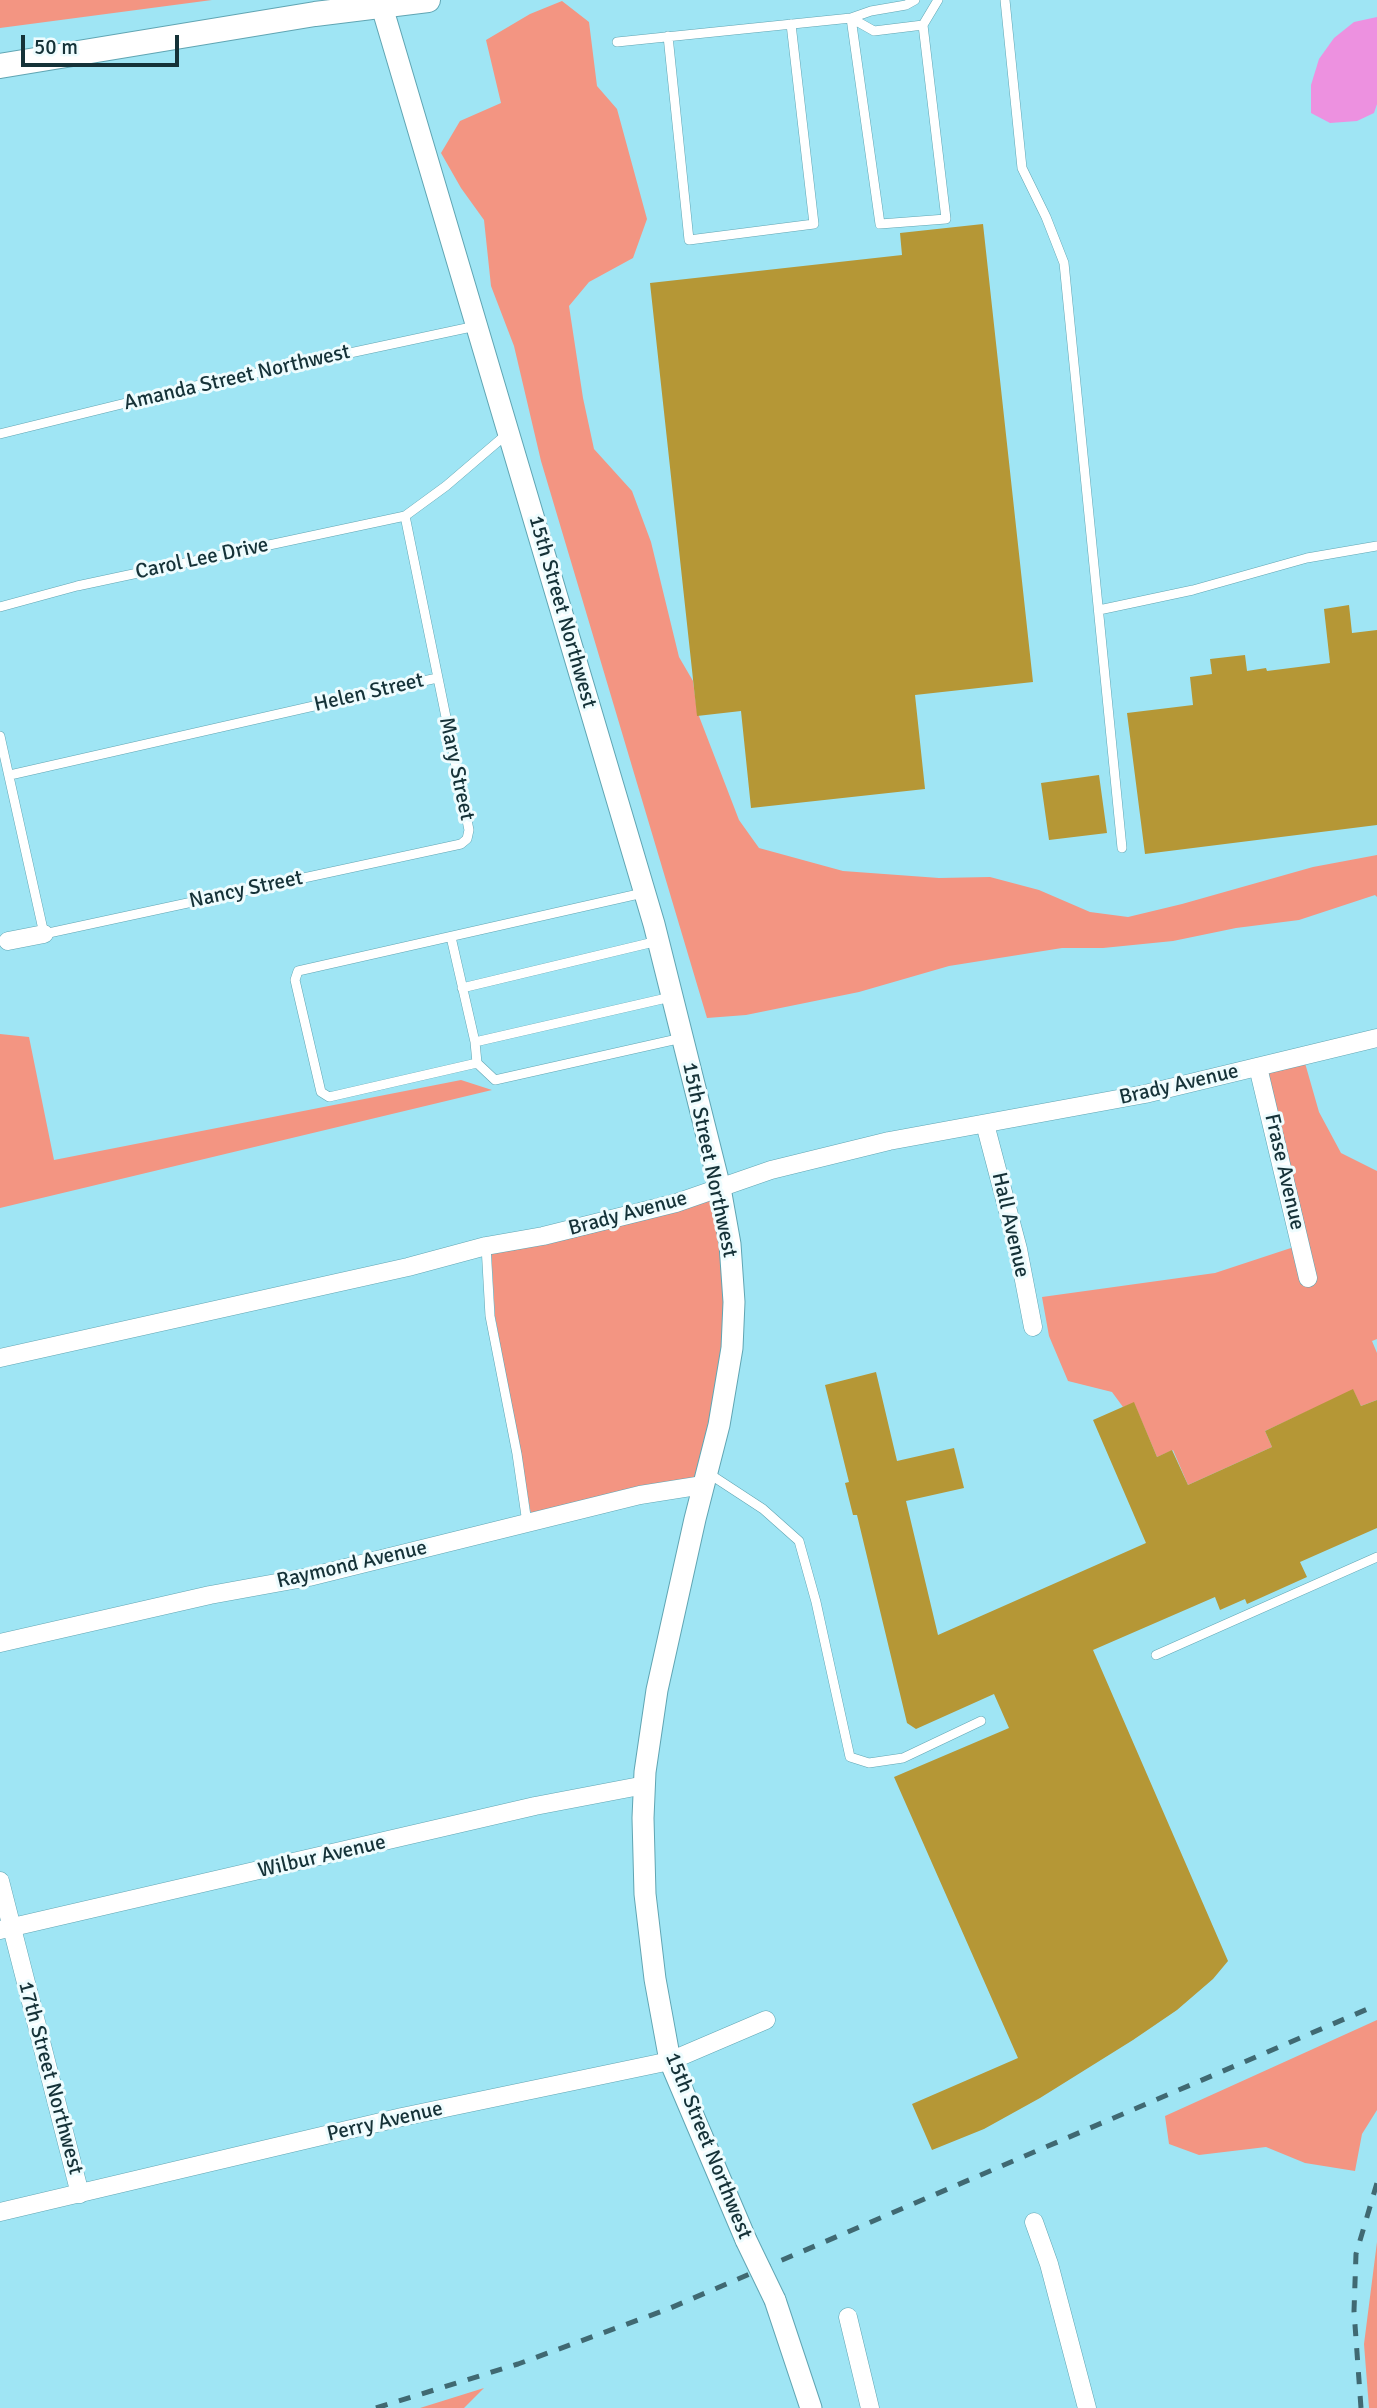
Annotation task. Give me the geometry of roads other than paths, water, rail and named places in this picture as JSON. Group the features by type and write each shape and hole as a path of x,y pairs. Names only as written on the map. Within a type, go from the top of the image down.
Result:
{"main road":[{"path":"0,66 381,3 428,0"}],"street":[{"name":"15th Street Northwest","path":"381,3 645,892 720,1188 730,1244 734,1301 732,1348 719,1425 657,1690 645,1785 645,1894 655,1979 670,2061 746,2240 775,2300 811,2408"},
{"path":"8,941 44,934"},
{"name":"Brady Avenue","path":"0,1358 408,1267 486,1246 544,1236 676,1203 771,1170 889,1141 1145,1094 1377,1038"},
{"name":"Frase Avenue","path":"1258,1066 1308,1278"},
{"name":"Hall Avenue","path":"985,1124 1018,1249 1033,1327"},
{"name":"Raymond Avenue","path":"0,1643 210,1595 309,1577 705,1479"},
{"name":"Wilbur Avenue","path":"5,1929 535,1806 645,1785"},
{"name":"17th Street Northwest","path":"0,1881 5,1929 80,2194"},
{"name":"Perry Avenue","path":"0,2212 402,2117 670,2061 766,2020"},
{"path":"1034,2222 1049,2264 1087,2408"},
{"path":"848,2317 870,2408"}],"lane":[{"path":"617,42 851,18 871,11 906,5 915,0"},
{"path":"851,18 880,225 946,219 923,25 938,0"},
{"path":"1004,0 1022,168 1065,263 1122,848"},
{"path":"851,18 874,31 923,25"},
{"path":"667,36 689,240 814,224 791,24"},
{"name":"Amanda Street Northwest","path":"0,434 191,387 476,326"},
{"path":"405,516 446,486 509,431"},
{"name":"Carol Lee Drive","path":"0,607 77,586 405,516"},
{"name":"Helen Street","path":"10,775 437,678 405,516"},
{"path":"1099,610 1193,590 1307,558 1377,546"},
{"name":"Mary Street","path":"437,678 469,830 467,839 461,844 447,847"},
{"path":"0,736 44,934"},
{"name":"Nancy Street","path":"44,934 447,847"},
{"path":"477,1063 329,1097 321,1092 295,980 298,971 645,892"},
{"path":"451,937 475,1042 477,1063 495,1080 683,1037"},
{"path":"462,988 658,941"},
{"path":"475,1042 673,996"},
{"path":"486,1246 490,1316 517,1454 527,1523"},
{"path":"705,1479 763,1509 799,1541 816,1602 850,1757 869,1763 903,1758 981,1721"},
{"path":"1156,1655 1377,1557"}],"railway":[{"path":"376,2408 518,2364 668,2309 1377,2005"},
{"path":"1361,2408 1354,2311 1356,2254 1377,2183"}]}
